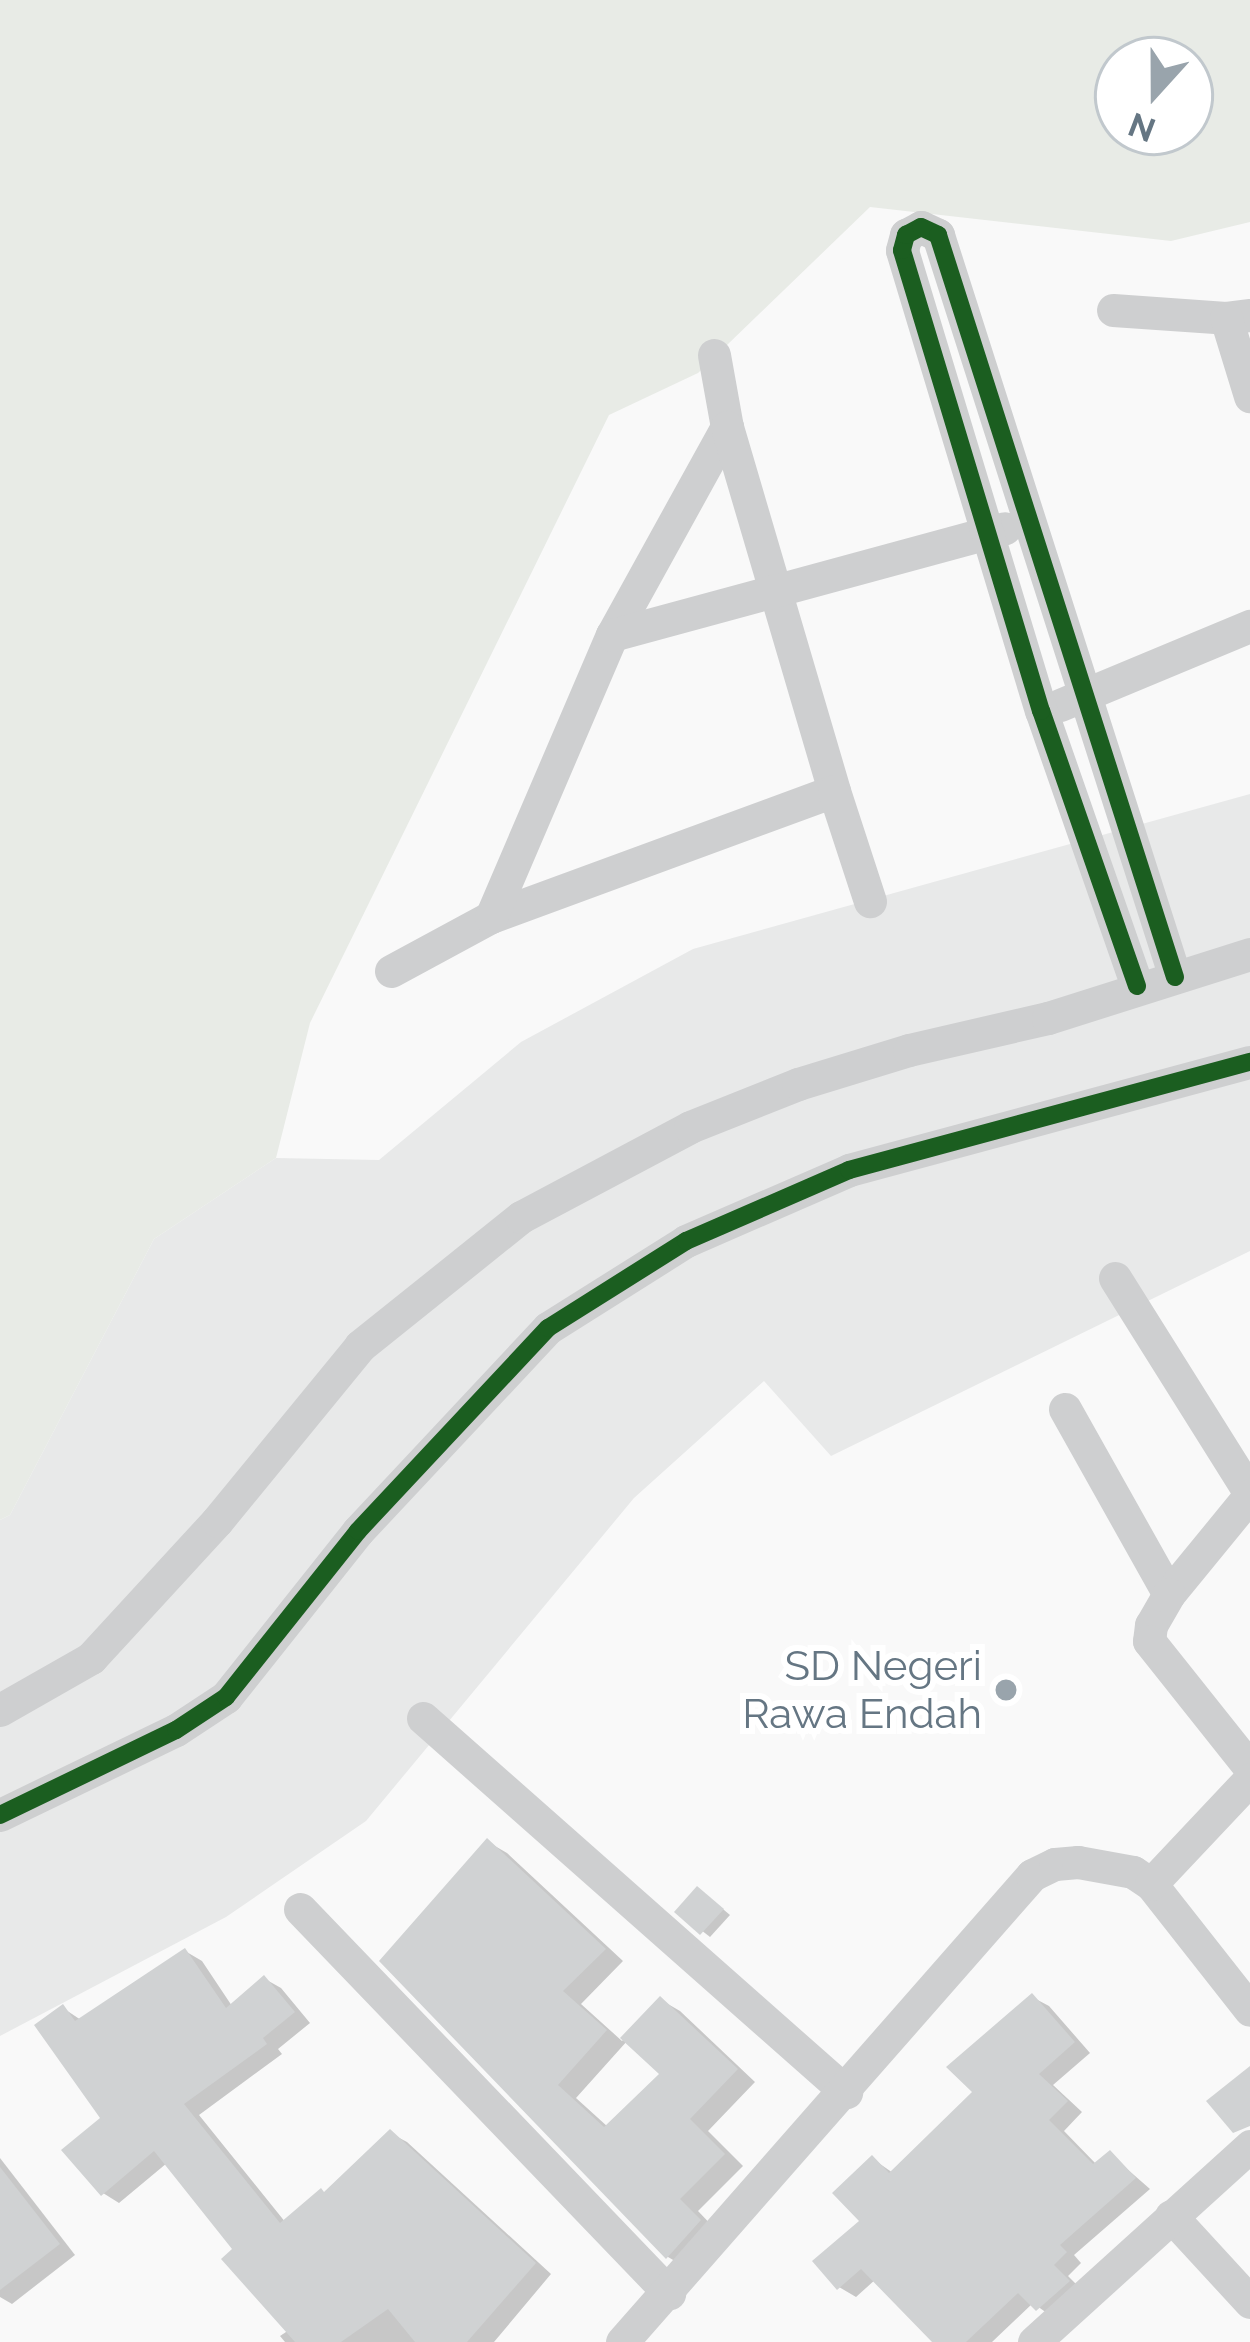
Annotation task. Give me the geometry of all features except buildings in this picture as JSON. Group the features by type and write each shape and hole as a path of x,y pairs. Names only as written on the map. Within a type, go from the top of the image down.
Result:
{"street":[{"path":"1136,986 1041,711 902,250 909,232 921,227 938,235 1174,977"},
{"path":"1113,310 1238,316 1250,395"},
{"path":"714,356 727,428 870,901"},
{"path":"490,917 612,635 727,428"},
{"path":"612,635 1030,521"},
{"path":"1041,711 1250,626"},
{"path":"391,971 490,917 834,790"},
{"path":"0,1710 91,1658 217,1521 360,1346 521,1217 690,1126 799,1084 909,1050 1048,1018 1136,986 1250,954"},
{"path":"0,1815 176,1730 226,1696 358,1531 548,1328 686,1241 849,1170 1250,1062"},
{"path":"1115,1278 1250,1494 1169,1594 1151,1625 1154,1652 1250,1768"},
{"path":"1065,1409 1169,1594"},
{"path":"423,1718 846,2092"},
{"path":"1151,1884 1250,1779"},
{"path":"622,2342 1032,1875 1055,1864 1078,1862 1133,1872 1151,1884 1250,2010"},
{"path":"300,1909 669,2293"},
{"path":"1034,2342 1250,2146"},
{"path":"1171,2216 1250,2302"}],"shaded area":[{"path":"0,0 1250,0 1250,222 1171,241 870,207 698,373 609,415 310,1023 276,1158 154,1239 10,1515 0,1520"},
{"path":"1250,794 1250,1251 831,1456 764,1381 634,1498 366,1821 226,1917 0,2036 0,1520 10,1515 154,1239 276,1158 379,1160 521,1042 693,949"}],"cycle path":[{"path":"1137,986 1041,711 902,250 906,235 921,227 938,235 1175,977"},
{"path":"0,1815 176,1730 226,1697 358,1531 548,1328 686,1241 849,1170 1250,1062"}],"place":[{"name":"SD Negeri Rawa Endah","path":"1006,1690"}]}
